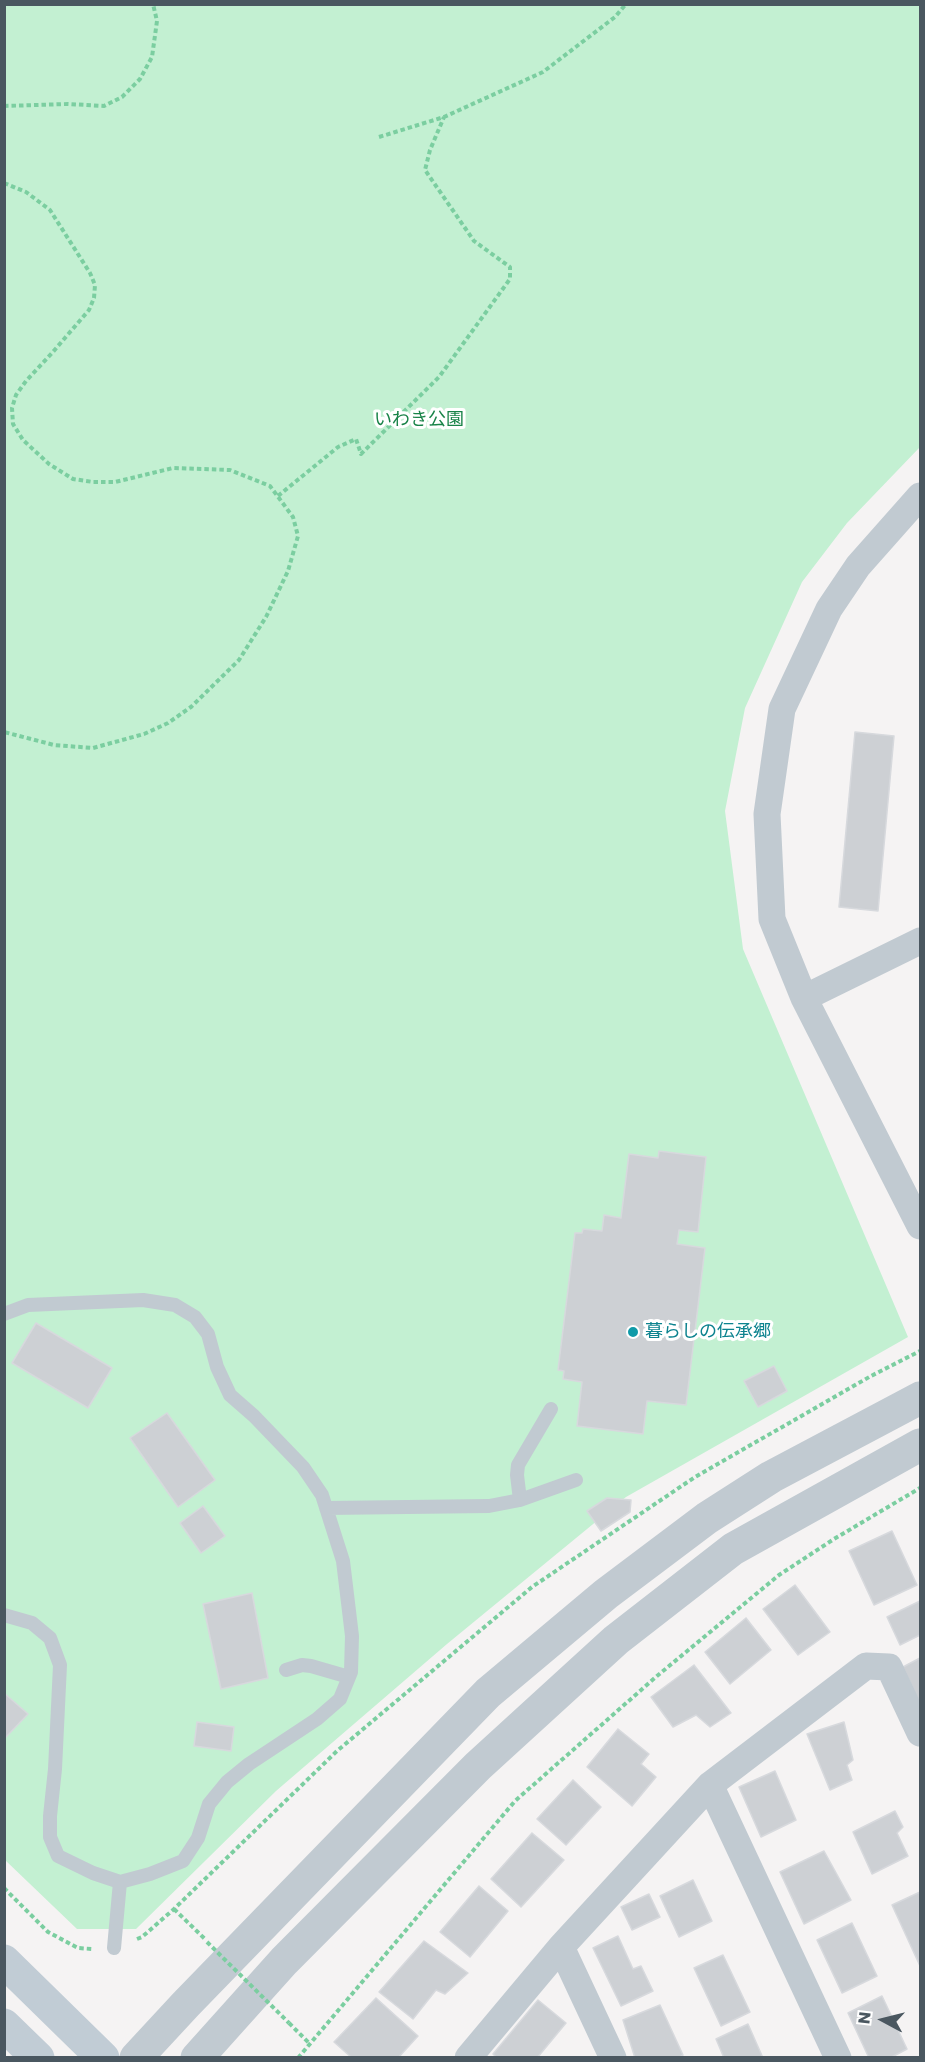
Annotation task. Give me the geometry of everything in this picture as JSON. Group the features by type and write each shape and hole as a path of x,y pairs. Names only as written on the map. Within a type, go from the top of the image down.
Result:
{"main road":[{"path":"4,1961 103,2058"},
{"path":"4,2025 38,2058"}],"street":[{"path":"921,496 858,566 829,609 782,709 767,814 772,920 804,998 921,1226"},
{"path":"804,998 921,941"},
{"path":"136,2058 488,1693 606,1594 707,1518 771,1477 921,1398"},
{"path":"197,2058 284,1961 478,1766 616,1640 733,1549 921,1445"},
{"path":"468,2058 561,1947 710,1785 866,1666 889,1667 921,1732"},
{"path":"710,1785 838,2058"},
{"path":"561,1947 613,2058"}],"lane":[{"path":"4,1314 28,1305 143,1300 175,1305 195,1317 208,1334 230,1395 254,1416 303,1467 322,1495 343,1561 348,1591 352,1636 351,1672 340,1699 317,1719 249,1764 227,1782 209,1804 198,1838 183,1861 150,1874 120,1882 93,1873 58,1856 50,1837 50,1816 55,1768 60,1665 50,1638 32,1623 4,1615"},
{"path":"520,1500 518,1465 551,1409"},
{"path":"326,1508 489,1506 520,1500 576,1480"},
{"path":"286,1670 302,1665 311,1666 349,1677"},
{"path":"114,1948 120,1882"}],"path":[{"path":"4,106 36,104 104,106 122,96 140,79 152,57 157,21 153,4"},
{"path":"379,137 444,117 543,72 615,18 626,4"},
{"path":"816,4 853,4"},
{"path":"278,496 338,447 356,439 360,454 440,377 510,279 510,267 474,241 425,170 430,150 444,117"},
{"path":"4,183 26,192 50,210 90,273 95,285 94,298 88,310 16,395 12,408 13,424 23,440 49,464 73,479 93,482 115,482 173,468 230,470 270,486 293,517 298,536 288,571 266,617 239,660 191,707 168,723 144,734 93,748 54,745 4,732"},
{"path":"5,1888 48,1932 78,1948 108,1950 142,1937 174,1909 337,1751 532,1587 695,1477 871,1376 921,1351"},
{"path":"298,2058 515,1802 657,1676 779,1575 834,1539 921,1488"},
{"path":"174,1909 310,2044"}],"green space":[{"name":"いわき公園","path":"4,5 920,5 920,447 847,523 802,582 745,708 725,811 743,949 908,1337 626,1497 447,1644 276,1791 136,1929 77,1929 5,1860"}],"building":[{"path":"855,732 894,736 878,911 839,907"},
{"path":"659,1151 706,1157 698,1232 679,1230 677,1244 705,1248 686,1405 647,1401 643,1434 577,1426 582,1382 563,1379 564,1371 558,1370 575,1233 582,1233 583,1229 602,1231 604,1215 621,1218 629,1154 658,1158"},
{"path":"36,1323 112,1368 88,1408 12,1363"},
{"path":"774,1366 787,1391 758,1407 744,1381"},
{"path":"167,1413 215,1480 178,1507 130,1438"},
{"path":"607,1498 631,1500 630,1512 601,1531 587,1511"},
{"path":"203,1506 225,1536 201,1553 180,1523"},
{"path":"892,1531 917,1585 874,1605 849,1551"},
{"path":"795,1585 830,1632 798,1655 763,1609"},
{"path":"252,1593 268,1678 221,1689 203,1604"},
{"path":"920,1601 920,1635 900,1645 887,1617"},
{"path":"746,1618 771,1650 730,1684 705,1652"},
{"path":"920,1658 920,1704 903,1667"},
{"path":"694,1665 731,1713 710,1727 696,1715 673,1727 651,1697"},
{"path":"4,1693 28,1714 6,1737 4,1735"},
{"path":"197,1722 234,1727 231,1751 194,1746"},
{"path":"844,1722 853,1760 847,1765 852,1780 830,1790 807,1734"},
{"path":"618,1729 649,1754 641,1764 656,1777 632,1806 587,1767"},
{"path":"775,1771 796,1820 761,1837 739,1787"},
{"path":"573,1780 601,1807 566,1845 537,1819"},
{"path":"895,1811 903,1827 897,1833 908,1856 872,1874 853,1832"},
{"path":"532,1833 564,1860 521,1907 491,1879"},
{"path":"824,1851 851,1900 804,1924 780,1872"},
{"path":"693,1880 712,1921 679,1937 660,1896"},
{"path":"479,1886 508,1911 470,1957 440,1932"},
{"path":"920,1892 920,1966 892,1905"},
{"path":"649,1894 660,1917 632,1930 621,1907"},
{"path":"852,1923 877,1976 842,1993 817,1940"},
{"path":"618,1936 633,1969 641,1966 653,1991 621,2006 593,1948"},
{"path":"424,1941 468,1973 445,1994 436,1990 413,2019 379,1992"},
{"path":"723,1955 750,2012 721,2026 694,1968"},
{"path":"882,1996 907,2049 890,2058 869,2058 848,2013"},
{"path":"376,1998 418,2036 398,2058 352,2058 334,2042"},
{"path":"538,2000 566,2023 537,2058 497,2058 493,2054"},
{"path":"660,2005 683,2055 678,2058 635,2058 623,2020"},
{"path":"748,2024 763,2058 724,2058 716,2039"}],"place":[{"name":"暮らしの伝承郷","path":"633,1332"}]}
